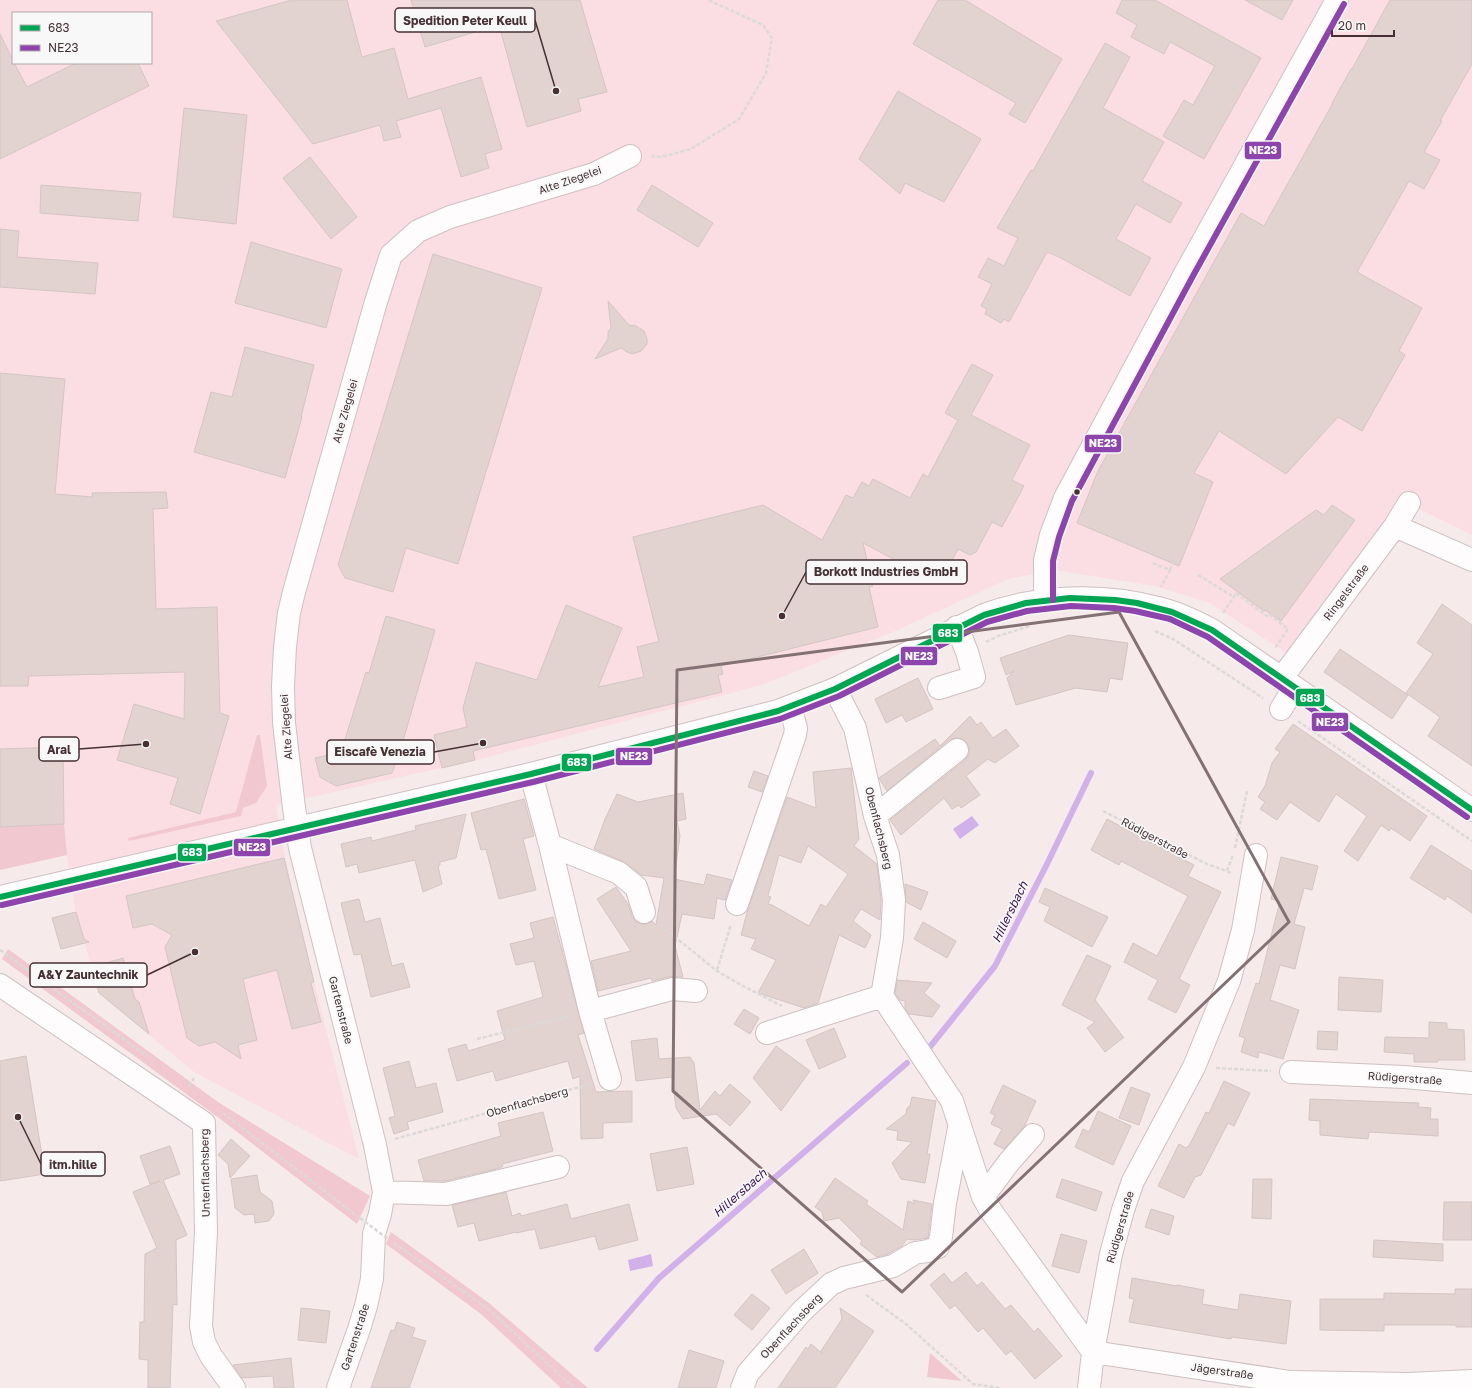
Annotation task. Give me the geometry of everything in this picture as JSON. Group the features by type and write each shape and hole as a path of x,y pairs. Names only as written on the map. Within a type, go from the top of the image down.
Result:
{"street":[{"path":"1045,600 1044,580 1046,554 1051,535 1065,498 1187,270 1337,0"},
{"name":"Alte Ziegelei","path":"297,827 284,723 283,686 285,647 290,613 294,592 368,328 391,255 418,231 450,217 594,174 630,156"},
{"name":"Ringelstraße","path":"1281,710 1288,684 1409,503"},
{"path":"1395,526 1472,560"},
{"path":"0,897 297,827 392,807 530,774 778,711 835,689 957,628 1000,609 1045,600 1106,599 1159,608 1212,630 1472,810"},
{"path":"939,688 974,677 967,652 957,628"},
{"name":"Obenflachsberg","path":"835,689 855,728 875,816 888,855 894,900 892,938 882,996 952,1101 983,1197 991,1211 1093,1352"},
{"path":"737,904 796,728 790,707"},
{"path":"875,816 957,750"},
{"path":"530,774 550,845 590,1011 610,1079"},
{"name":"Gartenstraße","path":"297,827 300,848 375,1144 384,1192 380,1214 374,1234 372,1279 366,1306 338,1388"},
{"path":"550,845 619,873 636,887 644,912"},
{"name":"Rüdigerstraße","path":"1089,1388 1093,1352 1111,1254 1123,1210 1133,1181 1194,1067 1229,981 1243,930 1256,855"},
{"name":"Untenflachsberg","path":"0,985 204,1122 206,1232 201,1326 204,1342 211,1356 234,1388"},
{"path":"590,1011 672,989 696,991"},
{"path":"767,1033 882,996"},
{"name":"Rüdigerstraße","path":"1291,1072 1404,1077 1472,1083"},
{"name":"Obenflachsberg","path":"742,1388 748,1374 801,1312 831,1284 844,1278 893,1266 915,1253 938,1247 942,1237 946,1203 960,1125"},
{"path":"983,1197 1009,1162 1033,1136"},
{"path":"384,1192 446,1194 558,1167"},
{"name":"Jägerstraße","path":"1093,1352 1290,1382 1408,1384 1472,1381"}],"path":[{"path":"630,156 661,157 691,149 739,118 766,73 772,38 763,25 708,0"},
{"path":"1152,563 1170,570"},
{"path":"1159,592 1173,563"},
{"path":"1198,575 1234,597"},
{"path":"1219,620 1237,593 1267,616 1269,614 1288,629"},
{"path":"967,652 998,636 1032,626"},
{"path":"1151,629 1173,639 1281,710 1472,841"},
{"path":"1227,871 1234,851 1247,791"},
{"name":"Rüdigerstraße","path":"1103,811 1207,864"},
{"path":"717,970 737,904"},
{"path":"644,912 717,970 743,986 808,1020"},
{"path":"0,950 5,954"},
{"path":"477,1039 590,1011"},
{"path":"1194,1067 1291,1072"},
{"path":"189,1086 194,1078"},
{"name":"Obenflachsberg","path":"375,1144 610,1079"},
{"path":"360,1218 487,1308 574,1388"},
{"path":"844,1278 906,1324 973,1384 1000,1388"}],"highlighted area":[{"path":"1119,612 1289,922 902,1292 673,1091 677,670"}],"shaded area":[{"path":"0,0 1472,0 1472,535 1421,510 1404,499 1288,654 1210,603 1155,586 1054,570 1008,579 895,631 762,685 477,760 276,805 284,853 314,982 359,1159 194,1072 99,993 75,908 67,855 0,870"},
{"path":"257,735 260,735 267,786 256,803 243,808 241,816 129,841 128,838 236,812"},
{"path":"972,816 979,825 960,839 953,829"},
{"path":"64,824 67,855 0,870 0,827"},
{"path":"8,949 218,1102 370,1196 357,1224 219,1118 2,959"},
{"path":"391,1232 489,1303 588,1388 561,1388 481,1314 386,1244"},
{"path":"651,1254 653,1266 630,1271 628,1260"},
{"path":"930,1353 962,1381 927,1377"}],"building":[{"path":"292,0 347,0 362,57 394,48 408,99 481,77 502,149 485,154 489,168 461,177 441,108 396,121 401,137 384,141 380,125 313,144 216,21"},
{"path":"411,0 580,0 607,92 578,99 581,111 527,127 499,25 425,47"},
{"path":"938,0 965,0 1062,59 1025,123 1009,114 1016,103 913,44"},
{"path":"1122,0 1155,0 1261,58 1204,159 1163,136 1184,100 1193,105 1215,66 1170,42 1164,54 1131,37 1137,25 1116,13"},
{"path":"1245,0 1293,0 1282,20"},
{"path":"1390,0 1472,0 1472,64 1424,152 1440,160 1424,189 1409,181 1357,272 1422,308 1399,351 1405,355 1362,431 1338,417 1286,474 1219,431 1194,473 1213,482 1179,566 1077,523 1098,471 1241,213 1264,226"},
{"path":"0,34 12,58 12,64 15,64 27,87 74,64 138,64 149,86 0,159"},
{"path":"1105,43 1130,57 1103,108 1164,142 1142,181 1182,203 1170,223 1136,204 1116,239 1151,258 1130,296 1059,257 1047,252 1009,322 1004,319 1001,323 985,314 987,309 981,306 992,284 978,277 988,258 1004,266 1018,238 997,228 1031,170 1033,171"},
{"path":"898,91 981,139 944,202 905,183 900,194 859,159"},
{"path":"184,108 247,115 236,224 173,217"},
{"path":"310,157 357,217 331,239 283,178"},
{"path":"41,185 141,193 138,221 40,213"},
{"path":"652,185 713,223 698,247 637,210"},
{"path":"0,229 19,231 17,257 98,263 95,294 0,287"},
{"path":"251,242 342,269 326,328 235,303"},
{"path":"433,254 542,288 458,564 406,548 393,592 345,578 338,565"},
{"path":"608,301 629,325 636,326 644,331 647,344 641,351 632,354 621,348 595,359 608,339 608,332 611,328"},
{"path":"245,347 314,365 302,417 285,478 194,452 211,392 232,397"},
{"path":"972,364 993,375 971,415 1030,445 1012,480 1024,486 1002,527 992,522 976,552 970,555 958,549 940,584 863,543 873,586 869,587 878,627 721,666 723,674 718,675 722,692 473,751 475,760 442,768 434,735 467,727 463,708 476,662 537,680 566,605 622,628 598,687 644,677 637,647 659,642 633,537 763,505 822,540 846,495 853,498 862,482 869,486 873,479 910,498 923,474 928,477 958,420 945,413"},
{"path":"0,373 65,379 55,494 93,497 92,493 166,492 168,508 153,509 156,609 217,607 220,713 229,716 200,814 170,804 178,778 117,760 134,704 184,719 185,672 29,676 28,686 0,686"},
{"path":"1332,505 1355,520 1281,621 1265,610 1264,611 1220,579 1316,510 1324,515"},
{"path":"1442,604 1472,625 1472,766 1428,736 1440,717 1406,693 1433,654 1417,643"},
{"path":"386,616 435,630 399,755 392,773 336,786 320,777 315,758 341,752 366,672 369,673"},
{"path":"1069,635 1128,643 1122,680 1110,678 1107,692 1076,688 1016,705 1007,678 1014,671 1006,675 1000,658"},
{"path":"1340,649 1408,695 1392,719 1324,672"},
{"path":"918,678 933,709 906,722 902,715 886,723 875,699"},
{"path":"970,716 977,725 981,722 993,738 1006,729 1019,746 995,763 988,759 966,776 980,795 961,808 959,805 952,809 944,798 901,835 890,820 965,760 969,754 969,748 966,742 962,739 955,738 949,740 887,791 879,778 935,739 940,746"},
{"path":"1293,724 1427,816 1410,841 1391,828 1389,831 1381,825 1358,861 1344,851 1367,816 1336,794 1319,822 1290,802 1277,820 1260,809 1265,802 1258,797 1265,786 1272,763 1280,752 1275,749"},
{"path":"63,747 64,824 0,827 0,749"},
{"path":"851,768 859,839 854,846 877,864 881,900 880,920 861,909 853,921 871,935 865,948 839,935 818,1003 804,1008 758,993 776,960 751,949 756,939 741,935 748,909 787,797 816,808 813,772","holes":["808,846 848,874 826,907 821,904 809,926 768,904 771,897 768,896 779,855 801,863"]},
{"path":"754,771 768,776 762,792 748,787"},
{"path":"683,793 686,819 677,821 680,836 674,879 704,885 707,874 732,880 725,900 717,898 714,919 682,914 675,946 683,977 669,977 652,981 651,978 598,991 591,961 631,951 597,899 616,887 628,904 635,921 642,924 647,924 652,921 656,925 664,878 641,875 624,862 594,849 605,819 617,794 638,802"},
{"path":"524,799 534,836 523,839 536,890 499,899 486,849 481,850 471,813"},
{"path":"466,814 456,858 440,862 440,865 438,866 442,884 423,892 415,860 359,873 357,864 346,867 341,844 371,837 372,841 416,830 415,826"},
{"path":"1107,819 1194,865 1188,876 1221,892 1179,979 1190,985 1176,1013 1148,999 1158,980 1124,962 1133,943 1157,956 1188,896 1121,861 1119,865 1091,850"},
{"path":"1431,845 1472,871 1472,913 1447,896 1445,900 1410,878"},
{"path":"1281,857 1318,866 1312,890 1304,888 1294,924 1305,927 1295,969 1280,965 1270,1000 1299,1010 1283,1059 1259,1052 1258,1058 1241,1052 1245,1038 1239,1036 1256,983 1259,984 1280,901 1271,899"},
{"path":"284,858 314,982 311,983 321,1022 292,1029 277,970 243,979 257,1040 238,1045 241,1059 215,1042 199,1046 187,1038 165,947 172,935 152,924 133,928 126,896"},
{"path":"905,884 928,892 921,910 906,902"},
{"path":"1045,888 1108,917 1092,947 1044,921 1050,907 1039,902"},
{"path":"359,899 365,922 380,918 392,966 403,963 410,987 371,997 361,954 354,955 341,903"},
{"path":"76,912 84,939 89,942 61,949 52,918"},
{"path":"553,917 584,1033 578,1035 596,1092 632,1091 632,1122 603,1123 603,1138 581,1139 580,1076 573,1079 568,1061 496,1081 493,1071 457,1081 448,1049 466,1044 468,1051 505,1040 497,1011 543,997 534,961 516,965 510,944 534,938 530,923"},
{"path":"923,922 956,941 947,958 914,939"},
{"path":"1087,955 1111,966 1095,1000 1124,1038 1105,1052 1087,1028 1095,1022 1062,1005"},
{"path":"123,958 135,999 139,1002 149,1034 99,993 92,967"},
{"path":"1339,977 1383,980 1381,1012 1338,1010"},
{"path":"897,980 932,983 924,993 940,1006 932,1017 909,1014 905,1008 905,1001 900,1000 895,993"},
{"path":"744,1009 759,1018 750,1034 734,1024"},
{"path":"1429,1022 1447,1023 1447,1029 1464,1030 1465,1060 1414,1062 1414,1054 1384,1052 1385,1037 1429,1038"},
{"path":"834,1028 846,1057 819,1069 806,1040"},
{"path":"1318,1031 1338,1032 1337,1050 1317,1049"},
{"path":"657,1038 659,1059 690,1057 694,1063 700,1110 715,1091 720,1096 730,1084 751,1102 730,1126 716,1114 683,1119 676,1108 672,1077 636,1081 631,1041"},
{"path":"776,1046 810,1071 781,1111 753,1078"},
{"path":"26,1056 45,1174 0,1181 0,1061"},
{"path":"409,1061 416,1088 436,1083 443,1112 407,1122 409,1129 394,1134 389,1118 395,1116 383,1068"},
{"path":"1224,1081 1250,1093 1234,1126 1228,1123 1201,1175 1195,1177 1184,1198 1158,1186 1179,1144 1186,1148 1189,1146 1206,1112 1209,1113"},
{"path":"1003,1085 1036,1101 1024,1127 1004,1149 994,1144 1002,1129 991,1124 995,1115 990,1113"},
{"path":"1131,1087 1150,1094 1139,1125 1119,1118"},
{"path":"912,1097 936,1101 927,1154 930,1154 925,1183 901,1179 892,1163 912,1142 897,1140 898,1131 886,1129 906,1114"},
{"path":"1310,1099 1419,1103 1418,1107 1431,1108 1430,1119 1438,1119 1438,1136 1369,1132 1368,1139 1320,1135 1320,1121 1309,1120"},
{"path":"1098,1111 1131,1126 1113,1165 1075,1147 1083,1129 1089,1132"},
{"path":"543,1112 553,1151 502,1164 503,1166 500,1168 445,1181 424,1181 418,1160 501,1136 498,1123"},
{"path":"231,1139 250,1156 230,1178 228,1164 218,1155"},
{"path":"170,1146 180,1174 163,1180 187,1235 176,1240 177,1305 173,1304 170,1388 148,1388 148,1360 139,1359 140,1322 144,1322 145,1254 157,1248 133,1192 160,1181 150,1184 140,1156"},
{"path":"687,1147 694,1184 657,1191 650,1154"},
{"path":"257,1175 260,1192 272,1201 274,1214 269,1221 255,1223 254,1214 244,1215 235,1208 231,1179"},
{"path":"835,1178 868,1201 866,1204 903,1230 908,1201 915,1204 913,1200 932,1204 928,1238 915,1240 907,1239 902,1246 888,1254 877,1257 860,1244 862,1241 839,1218 824,1221 822,1212 815,1207"},
{"path":"1062,1179 1102,1192 1096,1211 1056,1197"},
{"path":"1253,1179 1272,1179 1271,1219 1252,1218"},
{"path":"506,1192 512,1216 520,1213 521,1216 567,1204 571,1219 629,1204 638,1240 599,1250 595,1236 540,1249 535,1229 479,1241 474,1223 458,1227 452,1205"},
{"path":"1444,1202 1472,1202 1472,1240 1443,1240"},
{"path":"1151,1209 1174,1216 1169,1235 1145,1227"},
{"path":"1061,1234 1087,1241 1079,1273 1052,1266"},
{"path":"1374,1240 1443,1244 1443,1261 1373,1257"},
{"path":"804,1249 818,1273 786,1294 771,1270"},
{"path":"966,1272 977,1286 982,1282 1005,1309 1011,1305 1034,1332 1038,1328 1062,1356 1035,1379 1011,1351 1006,1355 983,1328 978,1332 955,1305 950,1309 930,1285 944,1273 952,1283"},
{"path":"1132,1278 1204,1290 1202,1304 1238,1310 1240,1294 1291,1301 1286,1344 1232,1337 1231,1339 1129,1322 1134,1299 1129,1298"},
{"path":"1455,1289 1472,1289 1472,1327 1456,1327 1456,1325 1384,1325 1384,1331 1320,1330 1320,1299 1384,1299 1384,1293 1455,1294"},
{"path":"752,1294 770,1308 752,1330 734,1315"},
{"path":"301,1308 330,1311 326,1343 298,1340"},
{"path":"840,1308 874,1331 835,1388 778,1388 806,1347 808,1349 811,1344 823,1354 821,1351 842,1319"},
{"path":"397,1322 415,1328 412,1337 426,1341 409,1388 371,1388 391,1330 394,1331"},
{"path":"689,1350 724,1361 716,1388 678,1388"},
{"path":"291,1358 294,1388 274,1388 273,1376 242,1378 233,1365"}],"waterway":[{"name":"Hillersbach","path":"929,1048 995,966 1091,773"},
{"name":"Hillersbach","path":"597,1349 659,1278 907,1063"}],"transit line":[{"name":"NE23","path":"1053,600 1053,561 1059,537 1072,501 1194,274 1344,4"},
{"name":"683","path":"0,897 531,774 778,711 835,689 984,615 1026,603 1070,598 1115,600 1137,603 1172,612 1212,630 1472,810"},
{"name":"NE23","path":"2,905 533,782 780,719 839,696 987,622 1027,611 1071,606 1114,608 1135,611 1170,619 1208,637 1467,817"}],"place":[{"name":"Spedition Peter Keull","path":"556,91"},
{"name":"Borkott Industries GmbH","path":"782,616"},
{"name":"Eiscafè Venezia","path":"483,743"},
{"name":"Aral","path":"146,744"},
{"name":"A&Y Zauntechnik","path":"195,952"},
{"name":"itm.hille","path":"18,1117"}]}
